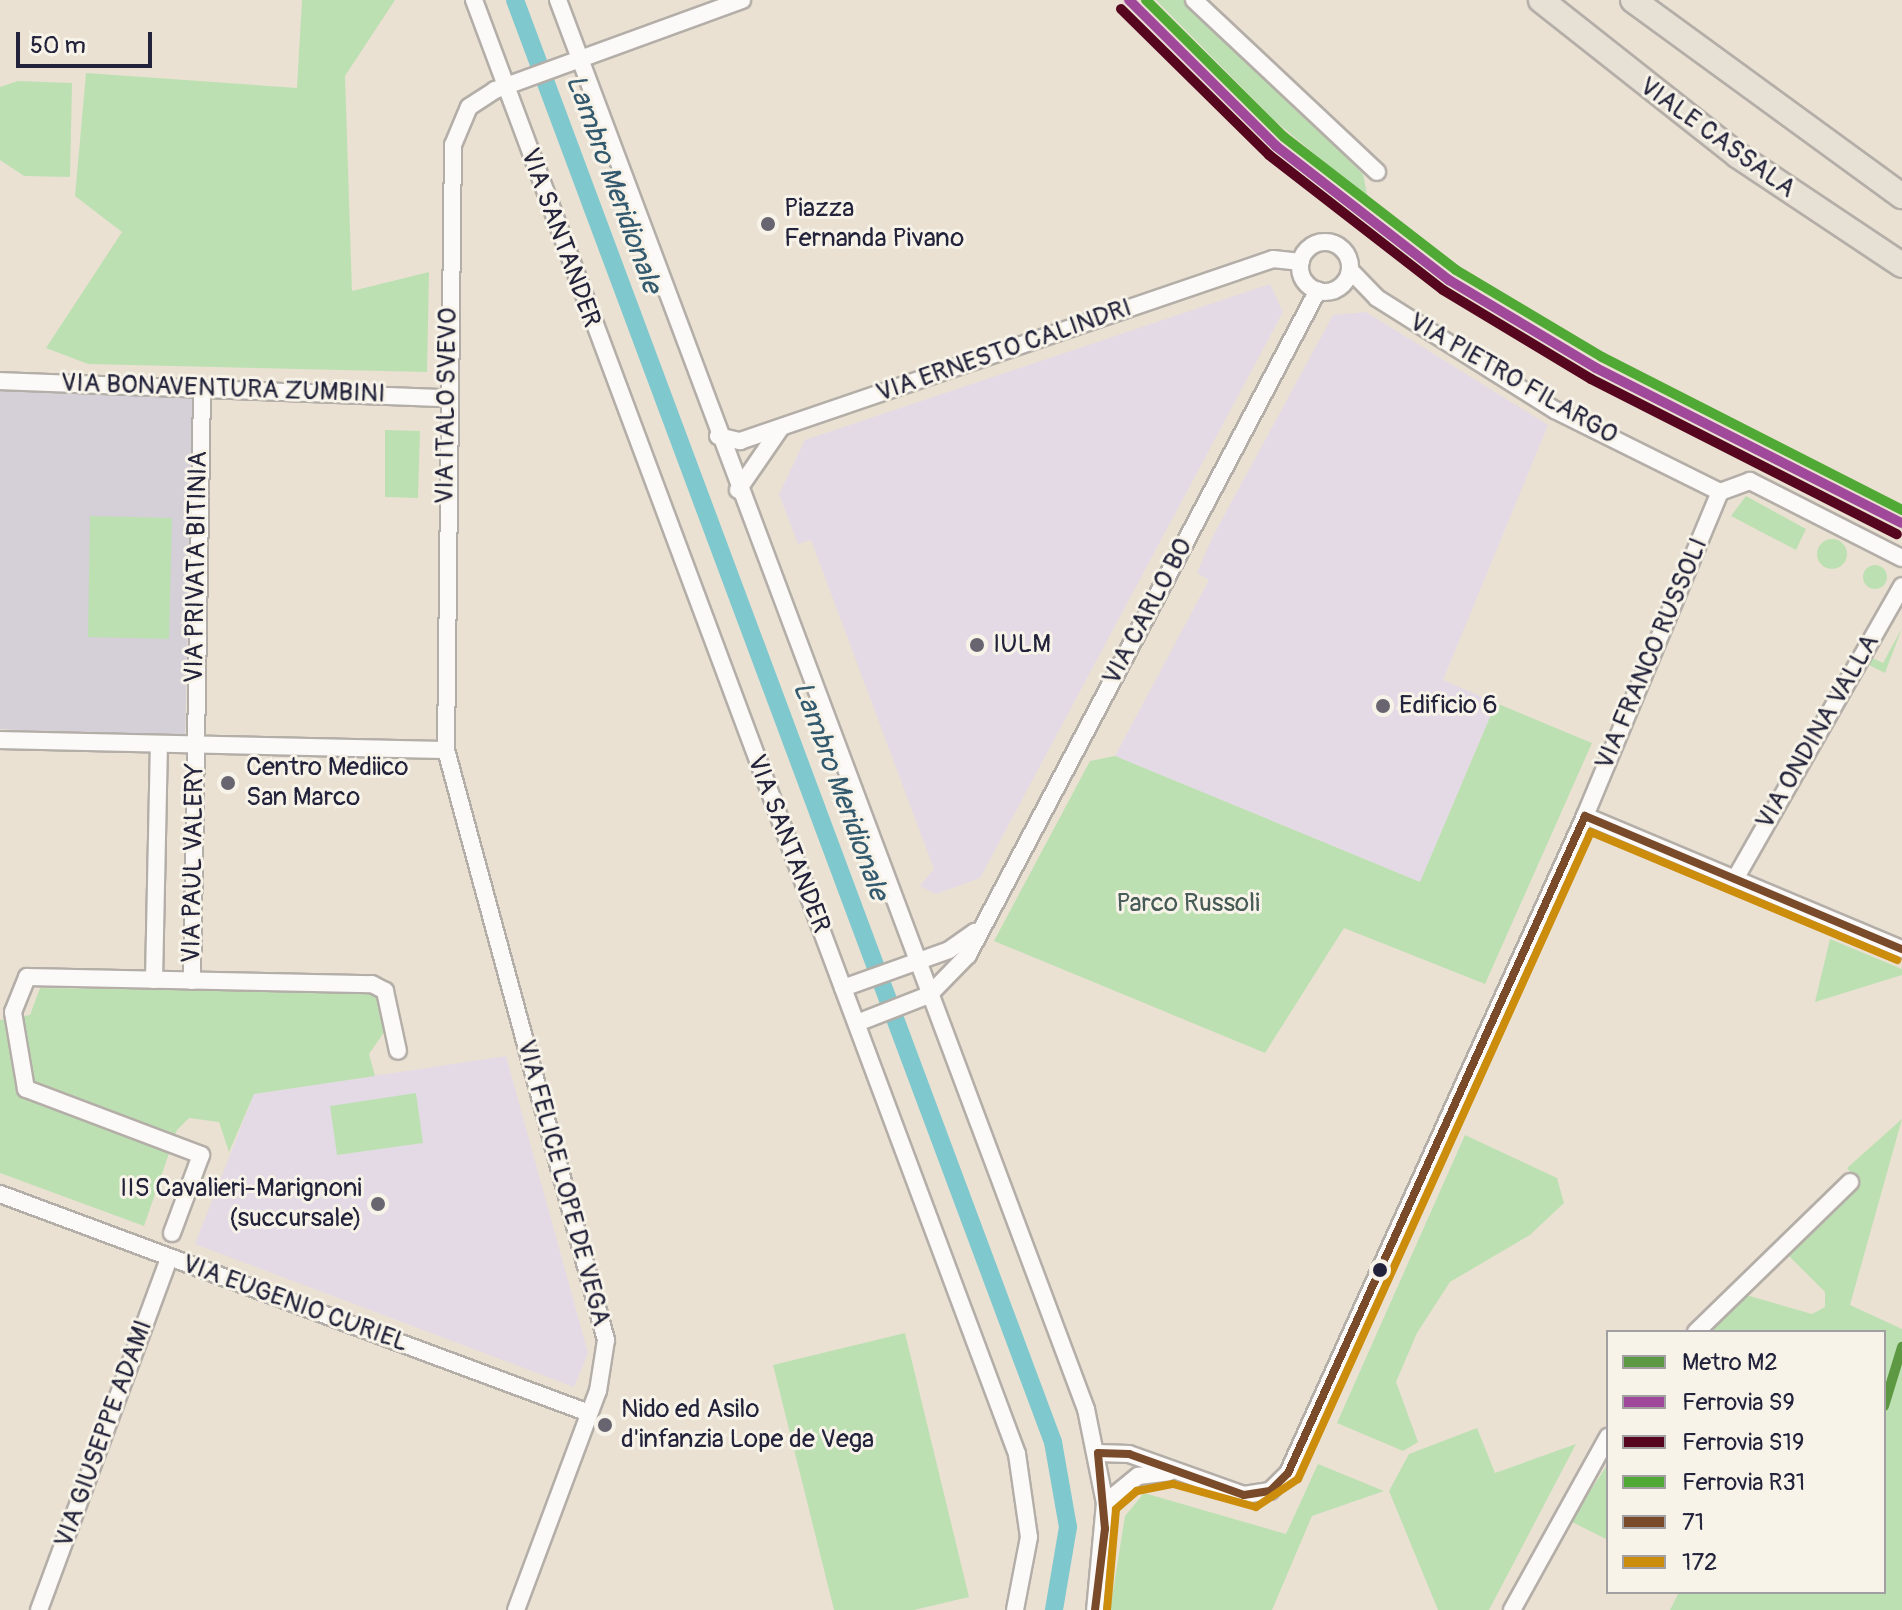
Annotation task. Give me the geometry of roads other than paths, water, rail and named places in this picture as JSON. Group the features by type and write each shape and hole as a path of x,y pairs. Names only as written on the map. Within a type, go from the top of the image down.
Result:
{"main road":[{"name":"VIALE CASSALA","path":"1541,0 1737,155 1902,265"},
{"path":"1633,0 1902,196"}],"street":[{"name":"VIA SANTANDER","path":"474,0 511,83 849,986 1017,1454 1029,1537 1015,1610"},
{"path":"558,0 573,61 718,436 910,963 1098,1453 1105,1503 1095,1610"},
{"path":"511,83 742,0"},
{"path":"1194,0 1377,172"},
{"name":"VIA ITALO SVEVO","path":"446,750 445,398 456,128 469,107 511,83"},
{"path":"1329,242 1346,253 1350,270 1338,288 1318,290 1306,282 1301,262 1312,246 1329,242"},
{"name":"VIA ERNESTO CALINDRI","path":"718,436 740,441 1273,259 1301,262"},
{"name":"VIA PIETRO FILARGO","path":"1350,270 1377,298 1555,410 1720,492"},
{"name":"VIA CARLO BO","path":"924,998 957,972 975,932 1318,290"},
{"name":"VIA BONAVENTURA ZUMBINI","path":"0,381 445,398"},
{"name":"VIA PRIVATA BITINIA","path":"195,745 202,389"},
{"path":"738,490 781,427"},
{"path":"1720,492 1750,481 1902,558"},
{"name":"VIA FRANCO RUSSOLI","path":"1098,1453 1129,1454 1173,1472 1255,1495 1288,1473 1585,816 1720,492"},
{"name":"VIA ONDINA VALLA","path":"1735,879 1902,586"},
{"path":"0,740 446,750"},
{"path":"154,980 159,744"},
{"name":"VIA PAUL VALERY","path":"192,981 195,745"},
{"name":"VIA FELICE LOPE DE VEGA","path":"446,750 605,1325 605,1370 516,1610"},
{"path":"1585,816 1902,949"},
{"path":"849,986 910,963 975,932"},
{"name":"VIA PAUL VALERY","path":"172,1233 201,1155 26,1089 16,1019 30,975 380,986 398,1051"},
{"path":"862,1021 924,998"},
{"path":"1698,1330 1850,1182"},
{"name":"VIA EUGENIO CURIEL","path":"0,1194 589,1413"},
{"name":"VIA GIUSEPPE ADAMI","path":"39,1610 169,1258"},
{"path":"1512,1610 1606,1441"},
{"name":"VIA FRANCO RUSSOLI","path":"1105,1503 1138,1476 1173,1472"}],"waterway":[{"name":"Lambro Meridionale","path":"515,0 1053,1442 1068,1527 1054,1610"}],"metro line":[{"name":"M2","path":"1886,1399 1902,1347"}],"rail line":[{"name":"S9","path":"1129,0 1276,146 1449,280 1596,368 1902,523"},
{"name":"R31","path":"1146,0 1284,137 1456,270 1602,357 1902,510"},
{"name":"S19","path":"1121,9 1269,155 1443,290 1591,379 1897,534"}],"place":[{"name":"Piazza Fernanda Pivano","path":"768,224"},
{"name":"IULM","path":"977,645"},
{"name":"Edificio 6","path":"1383,706"},
{"name":"Centro Mediico San Marco","path":"228,783"},
{"name":"IIS Cavalieri-Marignoni (succursale)","path":"378,1204"},
{"name":"Nido ed Asilo d'infanzia Lope de Vega","path":"605,1425"}],"park label":[{"name":"Parco Russoli","path":"1188,904"}]}
